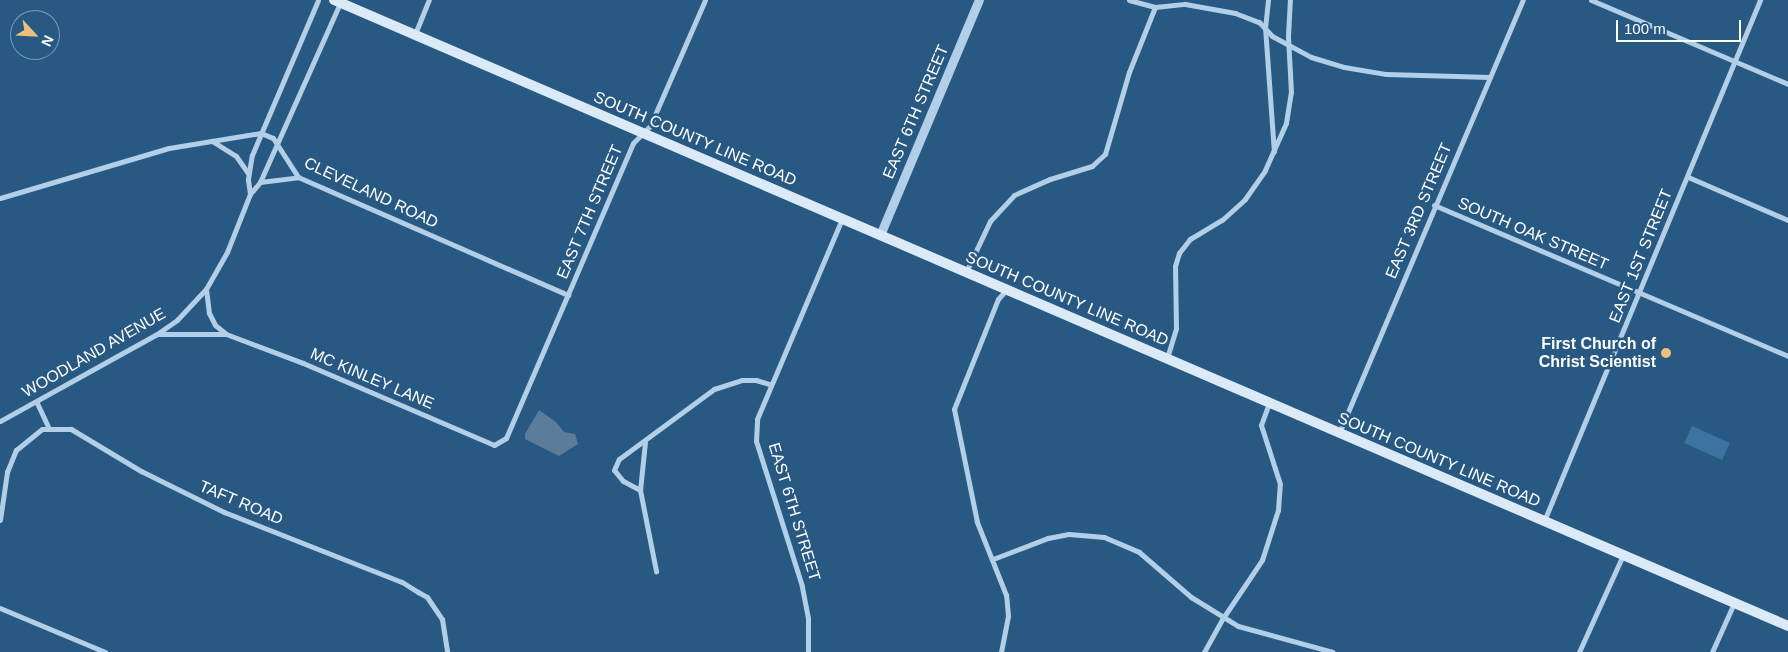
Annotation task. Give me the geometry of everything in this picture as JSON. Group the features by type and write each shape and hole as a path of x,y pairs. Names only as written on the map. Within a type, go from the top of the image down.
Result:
{"main road":[{"name":"SOUTH COUNTY LINE ROAD","path":"337,1 1788,626"}],"street":[{"name":"WOODLAND AVENUE","path":"250,194 248,174 261,133 318,0"},
{"path":"415,34 430,0"},
{"name":"EAST 7TH STREET","path":"506,438 633,143 650,126 705,0"},
{"name":"EAST 6TH STREET","path":"880,235 979,0"},
{"path":"1128,0 1155,7 1185,4 1208,7 1250,18 1265,27 1272,36 1311,57 1364,71 1490,77"},
{"path":"1268,0 1265,27 1274,154"},
{"path":"1167,359 1176,328 1175,266 1179,254 1190,240 1222,220 1245,199 1274,154 1289,108 1290,46 1288,36 1290,0"},
{"name":"EAST 3RD STREET","path":"1339,433 1434,205 1523,0"},
{"path":"1591,0 1788,84"},
{"name":"EAST 1ST STREET","path":"1544,521 1688,178 1760,0"},
{"name":"WOODLAND AVENUE","path":"0,421 37,403 157,334 176,320 206,289 227,252 250,194 260,182 337,1"},
{"path":"966,272 990,221 1014,195 1050,178 1092,166 1105,154 1129,72 1155,7"},
{"path":"0,198 169,148 261,133"},
{"name":"CLEVELAND ROAD","path":"261,133 273,138 284,158 298,176 568,295"},
{"path":"212,141 236,156 248,174"},
{"path":"260,182 298,176"},
{"path":"1688,178 1788,220"},
{"name":"SOUTH OAK STREET","path":"1434,205 1788,356"},
{"name":"EAST 6TH STREET","path":"808,652 808,618 802,586 756,441 757,419 769,384 842,219"},
{"path":"206,289 209,313 216,325 226,334"},
{"path":"1001,652 1008,616 1006,595 977,522 969,492 954,409 998,299 1006,290"},
{"name":"MC KINLEY LANE","path":"157,334 226,334 303,362 494,445 506,438"},
{"path":"640,490 622,481 614,470 619,459 645,442 714,389 742,380 756,380 769,384"},
{"path":"1204,652 1223,618 1262,560 1278,510 1280,484 1261,426 1268,402"},
{"path":"0,520 7,472 22,442 48,427 37,403"},
{"name":"TAFT ROAD","path":"48,427 71,428 141,471 224,512 402,582 427,597 442,620 447,652"},
{"path":"645,442 640,490 656,570"},
{"path":"993,560 1048,538 1069,534 1104,538 1139,552 1191,597 1223,618 1258,634 1333,652"},
{"path":"1579,652 1623,555"},
{"path":"1712,652 1734,603"},
{"path":"0,608 105,652"}],"shaded area":[{"path":"539,410 556,422 564,432 575,434 578,444 559,456 525,439 525,434"},
{"path":"1692,426 1730,443 1722,460 1684,443"}],"place":[{"name":"First Church of Christ Scientist","path":"1666,353"}]}
